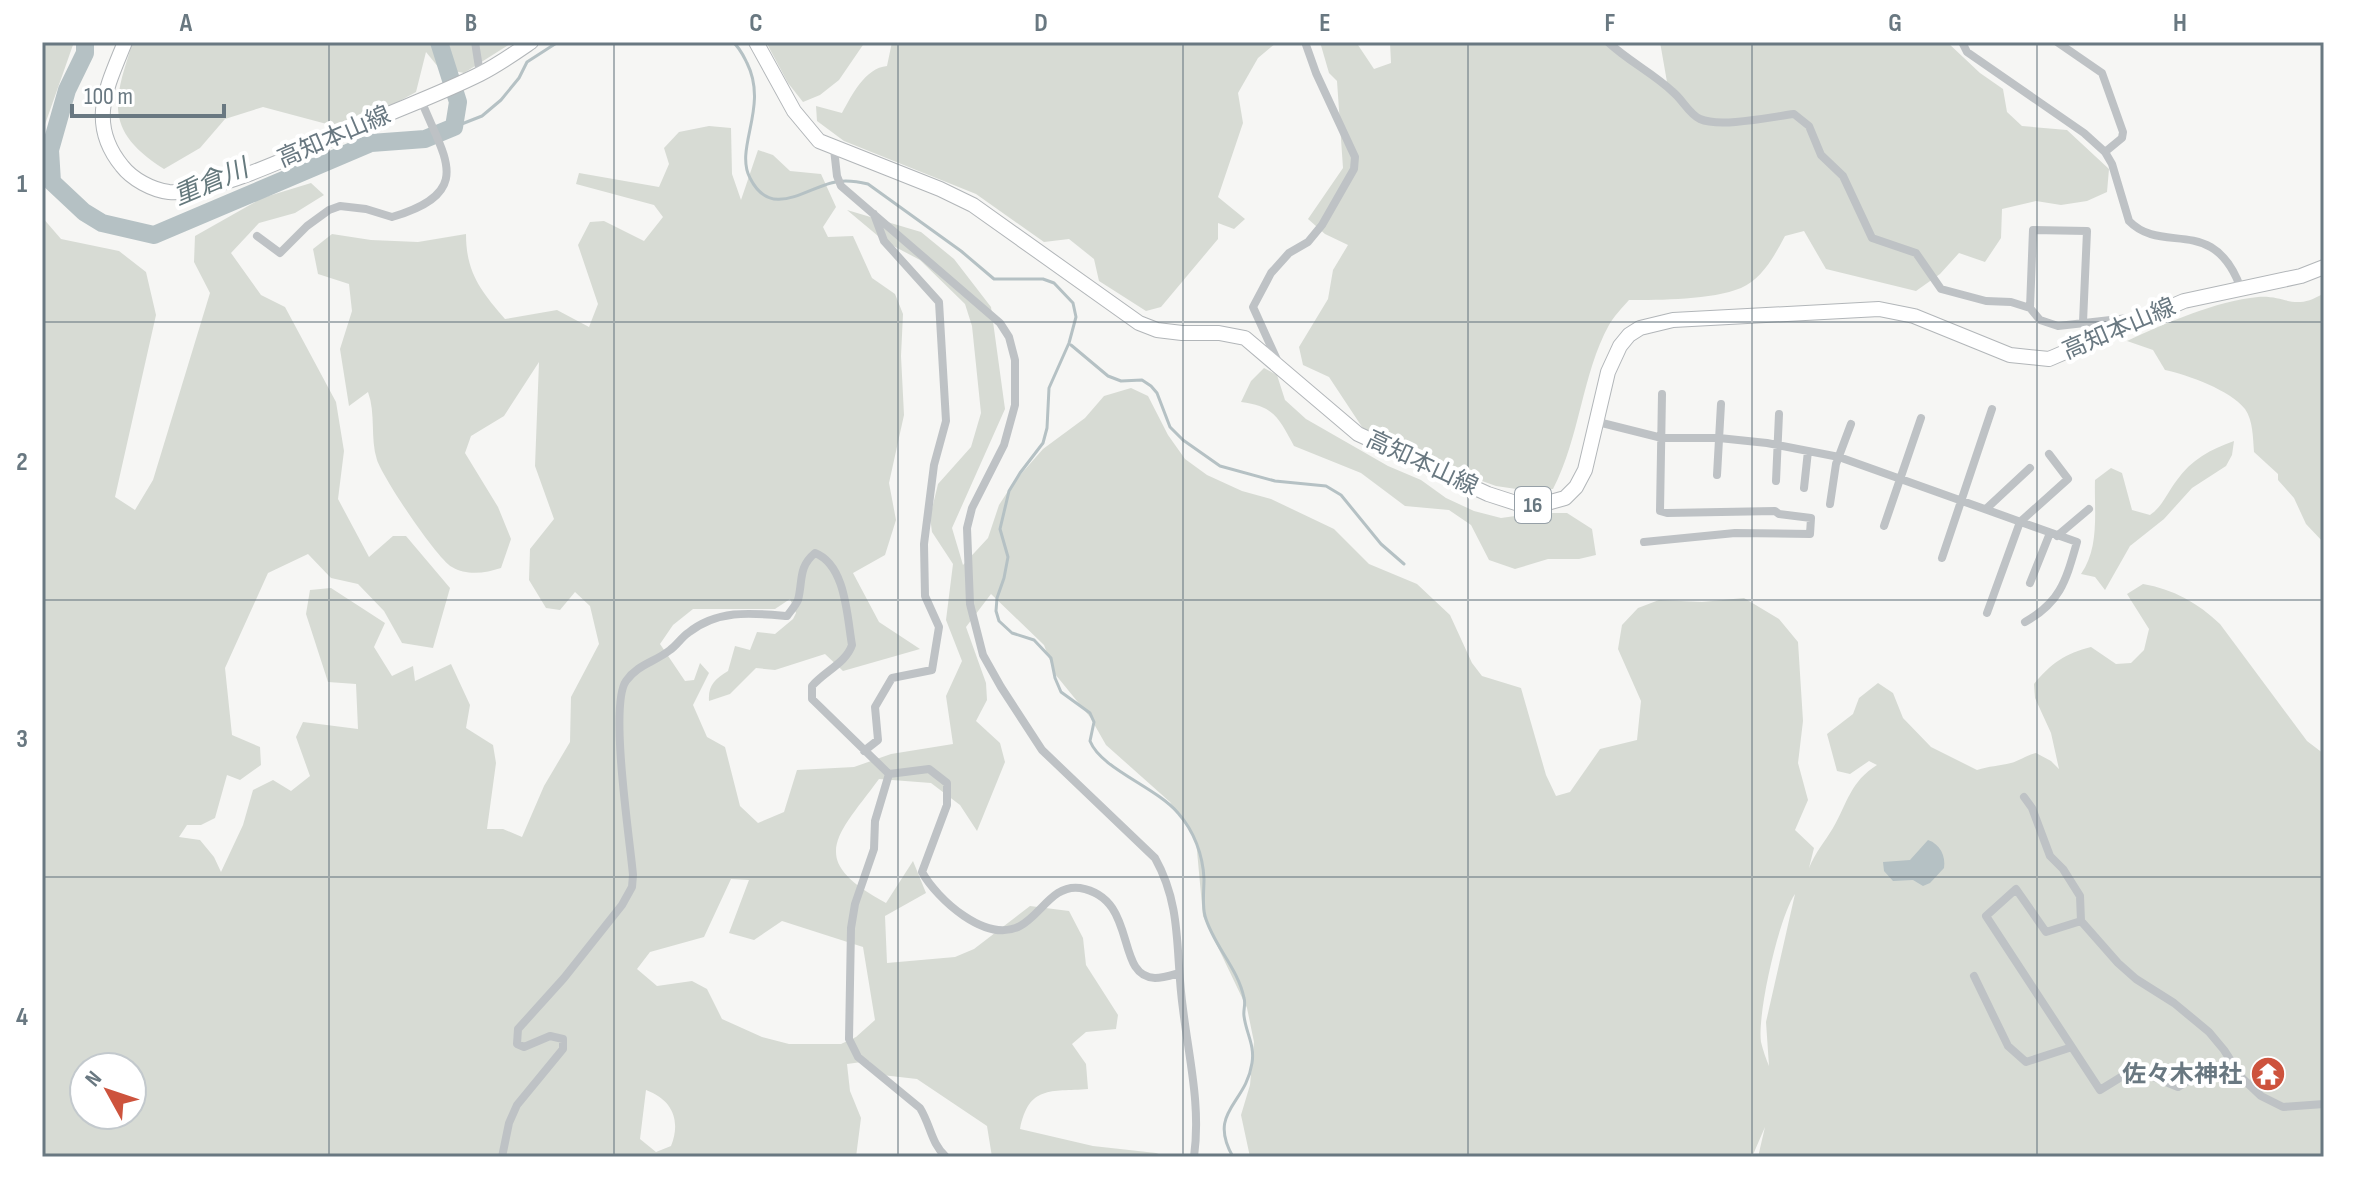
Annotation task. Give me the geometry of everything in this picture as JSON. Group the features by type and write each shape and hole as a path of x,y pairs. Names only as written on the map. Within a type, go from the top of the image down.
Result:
{"main road":[{"name":"高知本山線","path":"125,42 105,93 103,135 112,155 126,171 138,181 166,192 216,184 271,164 475,76 531,42"},
{"name":"高知本山線","path":"756,42 781,89 807,129 819,141 973,205 1139,323 1157,330 1219,333 1245,338 1358,434 1488,494 1522,505 1553,503 1565,498 1576,487 1589,459 1613,356 1629,335 1652,324 1673,320 1879,309 1914,316 2010,355 2043,359 2065,353 2184,301 2301,276 2324,267"}],"street":[{"path":"475,42 475,76"},
{"path":"1280,365 1253,307 1271,273 1289,253 1308,242 1322,225 1329,209 1349,181 1355,157 1305,42"},
{"path":"1608,42 1625,58 1675,93 1700,119 1723,122 1794,114 1809,126 1821,155 1843,176 1872,238 1916,253 1941,289 2030,308 2040,320 2058,326 2144,316"},
{"path":"1962,42 1967,52 2084,133 2105,152 2112,164 2129,221 2135,227 2143,232 2196,240 2208,246 2235,273 2241,289"},
{"path":"2057,42 2102,73 2123,132 2122,138 2105,152"},
{"path":"257,236 280,253 307,226 340,206 366,209 385,217 405,213 430,200 444,185 449,168 421,100"},
{"path":"834,149 841,186 1000,323 1009,337 1015,360 1015,405 1004,445 972,508 967,528 970,604 983,655 1042,750 1155,858 1170,892 1177,920 1179,973 1198,1125 1194,1157"},
{"path":"864,751 878,740 875,707 892,678 932,670 939,627 925,596 924,544 934,465 946,421 939,302 884,241 874,213"},
{"path":"2030,308 2033,230 2087,231 2083,322"},
{"path":"1644,542 1735,533 1810,534 1811,518 1775,511 1660,511 1662,394"},
{"path":"1717,475 1721,404"},
{"path":"1942,558 1992,409"},
{"path":"1776,481 1779,414"},
{"path":"1884,526 1921,418"},
{"path":"1598,422 1662,438 1719,438 1839,457 2077,542 2065,585 2044,611 2025,622"},
{"path":"1830,504 1836,464 1851,424"},
{"path":"1804,488 1808,451"},
{"path":"1987,613 2020,522 2068,479 2049,454"},
{"path":"1986,509 2030,468"},
{"path":"2030,583 2054,535 2089,509"},
{"path":"502,1157 509,1123 517,1105 563,1049 563,1039 550,1036 524,1047 517,1044 518,1029 564,978 622,905 632,887 622,785 621,689 640,665 669,651 688,632 719,616 742,612 787,616 798,599 800,574 806,560 815,553 828,562 839,581 852,645 849,655 830,667 812,686 812,699 889,774 929,769 947,783 947,805 922,872 937,895 964,917 999,930 1018,927 1061,890 1081,888 1100,895 1115,910 1132,965 1145,976 1156,978 1179,973"},
{"path":"889,774 875,821 874,849 855,904 851,928 849,1039 858,1057 920,1108 928,1119 934,1144 946,1157"},
{"path":"2024,797 2032,808 2050,856 2063,869 2080,896 2081,921 2118,963 2209,1032 2242,1078 2261,1096 2283,1107 2324,1104"},
{"path":"2081,921 2046,932 2016,889 1986,916 2100,1090 2134,1069 2178,1087 2199,1074 2242,1078"},
{"path":"1974,976 2008,1046 2026,1062 2072,1047"}],"shaded area":[{"path":"42,42 74,42 42,133"},
{"path":"133,42 513,42 464,73 439,68 426,52 416,92 374,115 338,127 263,107 225,119 200,148 164,169 131,142 118,114 121,82"},
{"path":"766,42 865,42 839,80 820,95 803,102 788,83"},
{"path":"892,42 1277,42 1258,58 1238,93 1243,123 1218,197 1245,219 1234,229 1218,223 1218,239 1161,307 1146,311 1099,281 1094,259 1069,239 1044,242 976,194 844,141 817,121 816,106 842,113 866,77 887,66"},
{"path":"1320,42 1356,42 1374,69 1391,63 1390,42 1609,42 1667,82 1660,42 1947,42 1980,73 2003,89 2007,112 2022,126 2067,130 2109,169 2107,192 2087,201 2061,205 2036,201 2002,209 2001,238 1985,262 1959,253 1940,274 1916,291 1826,269 1804,231 1785,236 1762,273 1741,288 1701,297 1629,300 1611,322 1600,344 1569,448 1553,489 1523,490 1496,486 1443,467 1402,444 1375,437 1364,430 1329,377 1303,365 1299,347 1328,299 1333,270 1348,245 1325,234 1308,219 1343,168 1337,81 1329,73"},
{"path":"709,126 731,128 732,174 741,200 758,150 773,155 790,171 821,174 836,207 823,227 828,237 853,236 872,278 895,294 903,314 901,356 904,415 889,483 896,520 885,555 853,573 879,622 920,649 843,671 825,654 775,670 756,668 730,694 709,701 713,683 728,671 735,646 750,650 757,632 775,634 793,619 796,613 790,599 775,609 693,609 673,625 660,644 685,681 694,680 700,663 709,673 693,705 707,737 725,747 740,806 758,823 784,812 797,770 854,767 891,754 953,744 946,696 962,661 946,620 953,564 932,532 930,517 938,484 971,447 981,413 972,326 965,304 920,260 884,241 847,210 921,232 954,259 991,307 1005,409 952,528 963,565 988,538 999,505 1014,482 1043,449 1085,418 1104,396 1131,388 1148,396 1168,435 1185,459 1207,475 1242,491 1271,499 1334,529 1369,564 1417,584 1450,615 1472,663 1482,676 1521,688 1546,775 1556,796 1570,792 1600,749 1637,740 1641,701 1618,649 1622,625 1638,608 1659,600 1702,602 1744,598 1779,619 1798,642 1803,721 1798,763 1808,800 1795,830 1814,848 1809,868 1850,793 1861,778 1877,765 1869,761 1850,774 1837,771 1827,734 1853,714 1859,698 1878,683 1893,693 1903,718 1931,747 1977,770 2011,763 2036,753 2059,769 2051,733 2035,698 2034,684 2059,660 2091,647 2116,664 2131,663 2144,650 2149,629 2127,594 2143,584 2165,589 2194,603 2220,624 2307,741 2324,754 2324,1157 1758,1157 1765,1127 1752,1157 1250,1157 1241,1115 1250,1085 1254,1042 1247,1008 1203,916 1196,840 1170,802 1106,745 1090,717 1055,674 1044,645 991,594 966,627 986,683 987,700 976,721 1000,743 1005,762 977,831 960,805 931,783 879,779 841,832 836,847 837,860 845,874 886,903 913,861 926,893 885,916 887,963 955,957 974,949 1030,906 1069,911 1083,938 1086,965 1118,1015 1116,1029 1086,1032 1072,1044 1086,1064 1088,1089 1052,1091 1035,1098 1024,1115 1020,1129 1093,1146 1167,1157 992,1157 987,1126 917,1079 882,1075 869,1061 847,1064 850,1091 861,1118 856,1157 42,1157 42,217 61,239 119,251 146,272 156,315 115,497 135,510 153,480 210,293 194,262 195,236 262,198 311,183 324,195 295,213 259,223 231,253 261,295 285,307 336,402 344,451 338,499 369,557 393,536 406,536 450,588 433,648 402,643 384,611 358,584 331,578 308,554 268,573 225,668 232,735 260,747 261,765 240,780 227,775 215,818 201,825 187,825 179,837 200,840 221,872 243,825 253,790 273,780 291,791 310,776 296,737 303,722 358,729 356,684 328,682 306,614 310,590 331,588 385,623 374,647 392,676 413,666 415,681 451,664 470,705 466,728 493,745 496,763 487,829 503,829 522,837 544,786 570,742 571,697 599,644 590,606 575,592 560,610 546,608 529,580 530,549 554,519 535,466 539,362 504,416 471,436 465,453 498,507 511,539 501,568 476,573 458,570 445,561 423,534 381,469 375,452 368,392 349,406 340,349 352,311 349,284 318,274 313,249 332,234 418,242 466,234 469,260 476,281 505,319 557,310 589,327 598,304 578,245 590,222 604,221 644,241 663,217 654,205 576,184 579,173 659,187 669,164 664,148 679,132","holes":["731,879 749,880 729,933 754,940 782,921 863,947 875,1020 856,1037 841,1044 789,1044 762,1037 722,1019 707,989 692,981 657,986 637,969 650,952 704,937","1795,894 1766,1022 1769,1066 1761,1042 1762,1010 1776,944","646,1090 663,1099 675,1120 671,1146 656,1152 640,1139"]},
{"path":"2324,293 2324,543 2306,524 2294,498 2278,480 2278,474 2254,452 2251,424 2245,409 2219,390 2165,370 2153,350 2127,341 2225,303 2258,297 2298,302"},
{"path":"1264,368 1277,375 1285,400 1306,419 1388,466 1421,480 1446,498 1474,511 1501,518 1567,513 1592,529 1596,555 1579,559 1548,559 1515,569 1489,560 1471,525 1449,510 1405,506 1361,473 1294,446 1284,428 1268,410 1241,402 1251,381"},
{"path":"2234,441 2226,466 2192,488 2164,519 2130,546 2105,590 2095,577 2081,574 2094,541 2095,480 2111,468 2122,473 2132,510 2150,515 2195,461"},
{"path":"1928,840 1941,851 1944,868 1923,886 1913,880 1893,881 1884,871 1883,862 1910,860"}],"waterway":[{"name":"重倉川","path":"85,42 85,53 67,90 50,150 52,182 84,212 102,223 154,235 371,143 425,139 454,127 458,102 439,42"},
{"path":"454,127 482,116 501,100 519,78 527,62 558,42"},
{"path":"733,42 743,54 753,79 753,111 746,166 758,190 767,197 787,198 836,182 868,184 961,251 994,279 1043,279 1054,283 1073,303 1076,317 1069,343 1049,388 1043,443 1009,491 1000,529 1008,557 996,611 999,621 1012,633 1034,640 1051,658 1061,692 1090,713 1094,722 1090,741 1096,751 1178,813 1197,844 1203,870 1205,916 1241,987 1252,1050 1248,1077 1230,1108 1224,1129 1233,1157"},
{"path":"1071,345 1108,376 1121,381 1142,380 1151,386 1157,393 1170,427 1220,466 1275,481 1326,486 1341,495 1381,544 1404,564"}],"place":[{"name":"佐々木神社","path":"2268,1074"}]}
